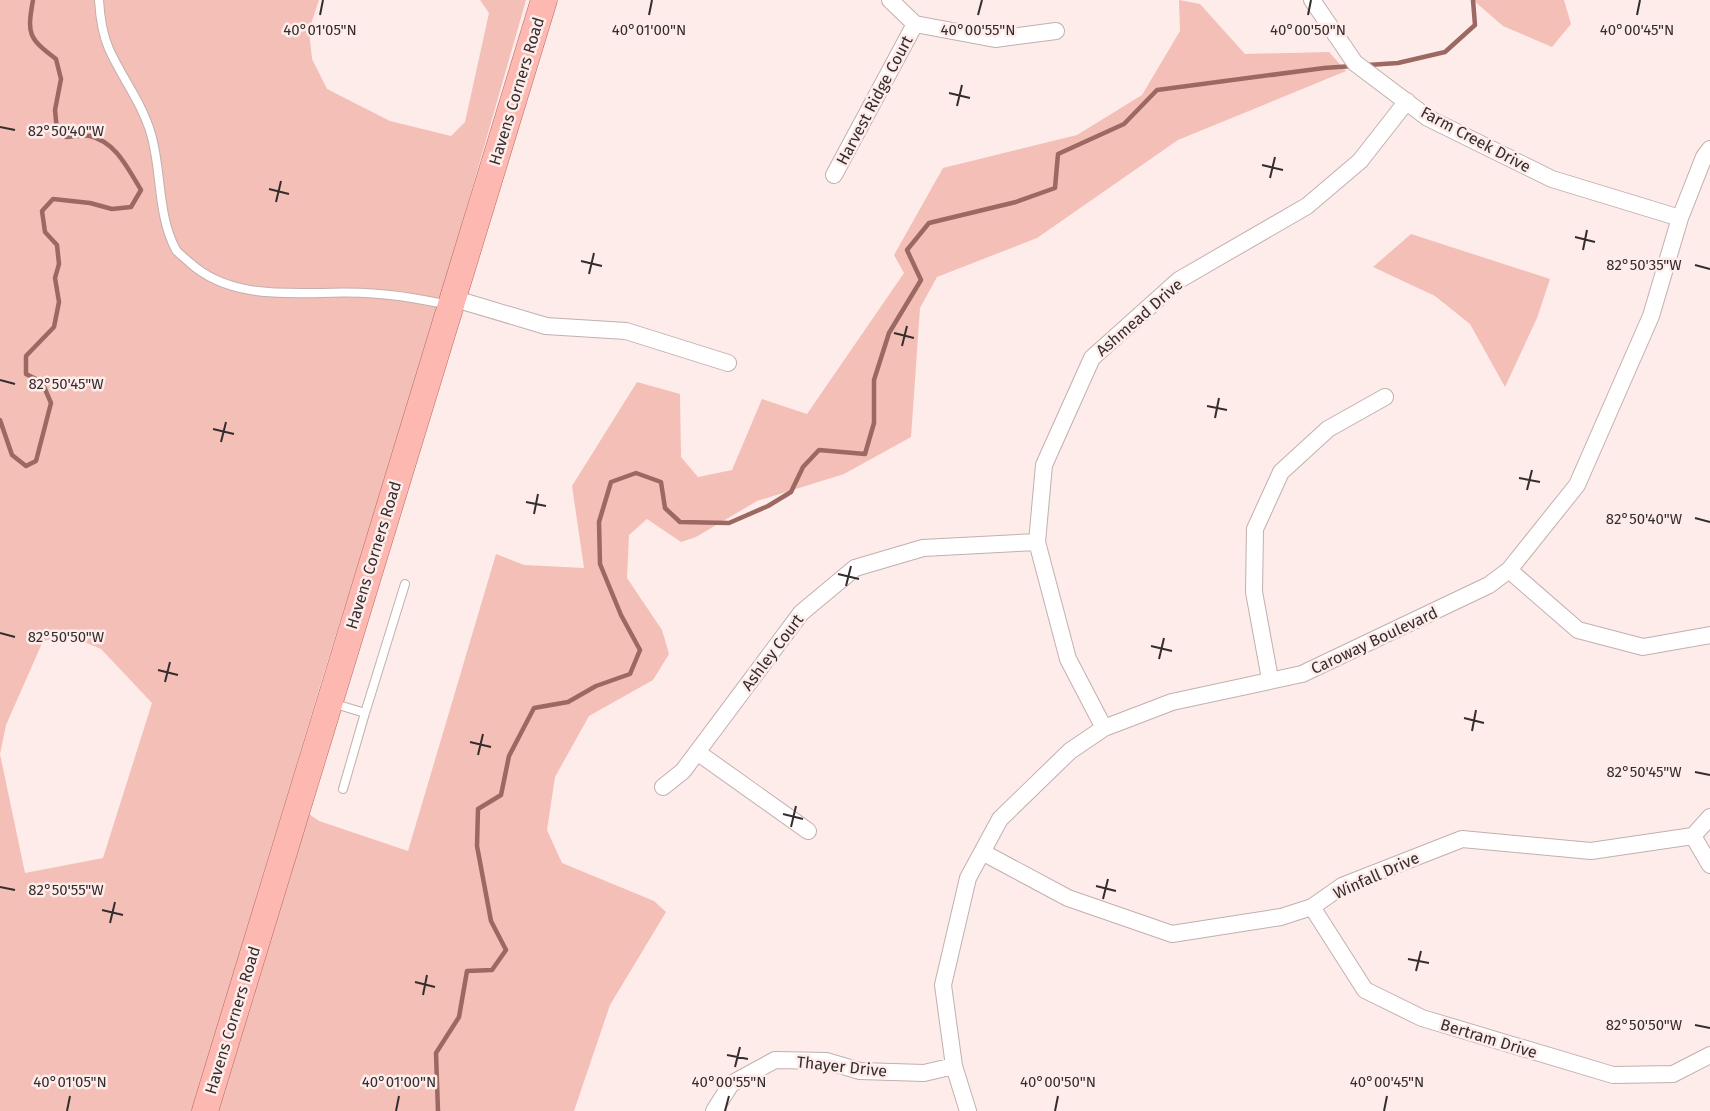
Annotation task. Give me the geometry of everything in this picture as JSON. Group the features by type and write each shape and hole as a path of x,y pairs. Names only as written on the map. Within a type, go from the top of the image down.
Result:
{"main road":[{"name":"Havens Corners Road","path":"205,1111 544,0"}],"street":[{"path":"890,0 915,24 995,39 1056,31"},
{"name":"Farm Creek Drive","path":"1312,0 1356,63 1428,118 1552,179 1680,218"},
{"name":"Harvest Ridge Court","path":"834,175 915,24"},
{"name":"Ashmead Drive","path":"1104,728 1068,659 1037,542 1044,465 1092,358 1179,280 1307,206 1360,161 1407,101"},
{"name":"Caroway Boulevard","path":"968,1111 954,1066 943,986 968,878 1000,819 1070,751 1104,728 1172,702 1302,674 1489,585 1509,570 1577,485 1651,316 1680,218 1704,157 1710,149"},
{"path":"451,302 546,326 626,331 728,363"},
{"path":"1270,680 1254,592 1255,529 1281,472 1328,429 1385,397"},
{"name":"Ashley Court","path":"663,787 683,771 801,613 855,568 923,548 1037,542"},
{"path":"1509,570 1578,630 1643,647 1710,635"},
{"path":"697,752 808,831"},
{"path":"1710,817 1693,836 1710,865"},
{"name":"Winfall Drive","path":"982,852 1068,898 1172,934 1281,917 1312,907 1342,886 1462,839 1591,851 1693,836"},
{"name":"Bertram Drive","path":"1312,907 1365,990 1422,1018 1613,1075 1673,1074 1710,1055"},
{"name":"Thayer Drive","path":"714,1111 731,1084 775,1060 826,1060 860,1071 924,1072 954,1066"}],"lane":[{"path":"99,0 101,23 108,47 143,109 152,136 165,220 177,251 200,272 224,285 248,290 277,293 363,293 451,302"},
{"path":"343,789 405,584"},
{"path":"329,702 365,713"}],"shaded area":[{"path":"0,0 319,0 309,30 312,59 327,89 390,121 451,136 465,122 489,13 480,0 526,0 436,315 323,676 193,1111 0,1111","holes":["70,636 101,649 152,703 103,858 25,873 0,754 6,725 43,641"]},
{"path":"1179,0 1200,4 1245,54 1329,52 1346,71 1178,140 1037,238 937,277 920,308 911,437 844,474 757,501 696,537 681,542 647,519 629,535 627,578 662,630 669,654 653,680 589,716 555,777 547,830 562,863 654,901 666,912 610,1005 574,1111 215,1111 303,810 319,821 408,851 496,554 524,565 584,568 572,486 637,382 680,394 681,457 698,477 732,470 762,399 807,414 904,273 894,255 943,168 1077,135 1142,95 1180,31"},
{"path":"1473,0 1564,0 1571,24 1552,47 1503,26"},
{"path":"1411,234 1550,279 1537,318 1505,387 1470,324 1435,296 1373,267"}],"waterway":[{"path":"0,420 12,455 26,466 36,461 51,403 42,382 26,374 26,356 54,327 59,302 55,278 59,264 57,245 45,232 42,211 53,199 90,203 112,209 131,207 141,190 126,165 107,144 87,135 66,137 57,131 55,110 61,79 56,59 40,46 32,34 30,21 33,0"},
{"path":"1368,65 1398,63 1445,52 1475,25 1473,0"},
{"path":"438,1111 436,1053 459,1017 467,971 492,970 506,950 491,921 477,846 478,809 501,795 509,756 534,708 568,702 596,686 630,674 640,650 621,615 600,564 599,522 611,482 636,473 661,482 665,508 680,522 729,523 768,506 791,492 803,467 819,450 865,454 874,423 874,380 889,333 921,280 907,250 929,223 1016,202 1055,188 1058,154 1124,124 1157,90 1353,66"}]}
